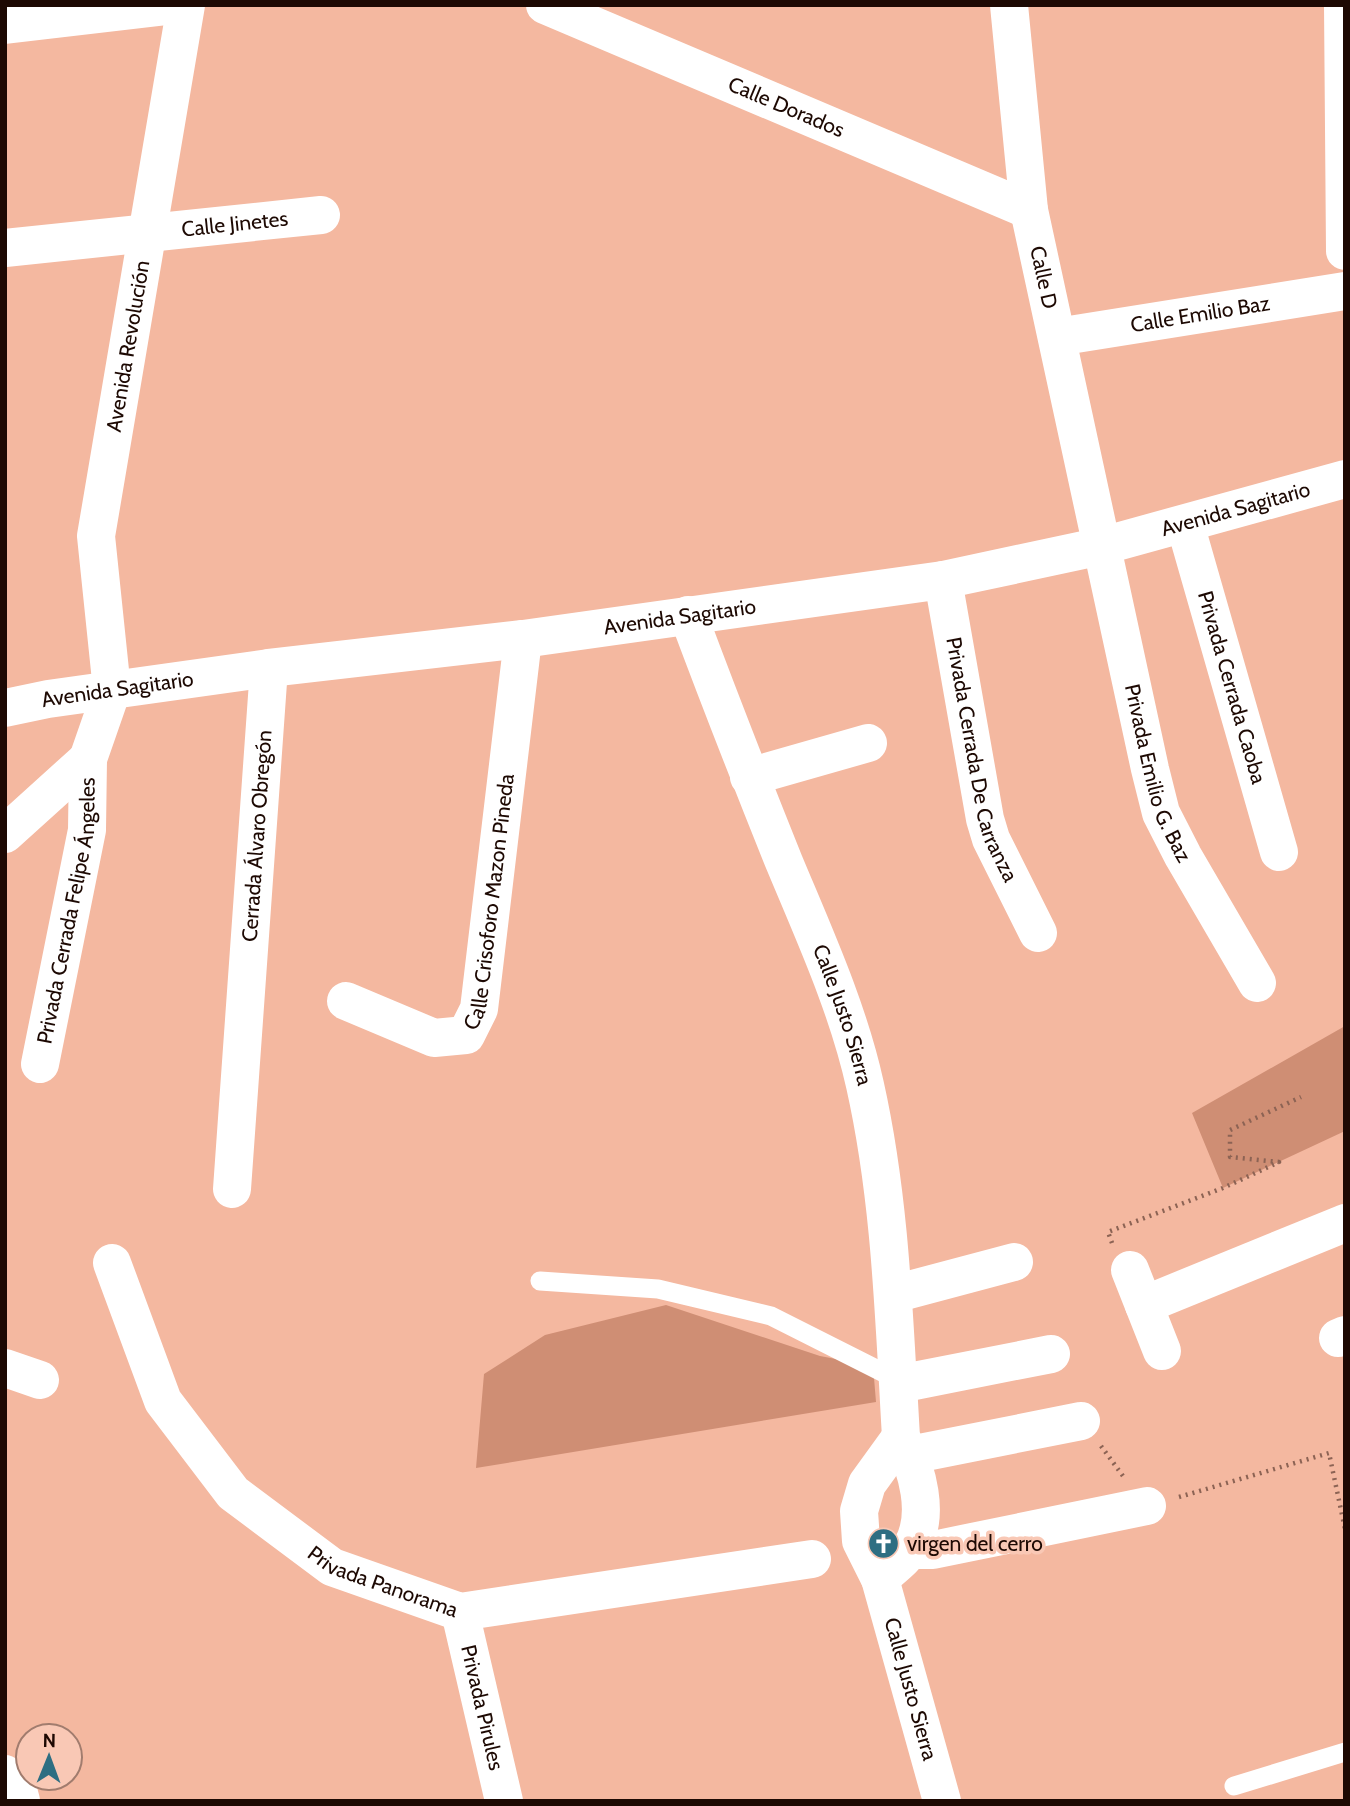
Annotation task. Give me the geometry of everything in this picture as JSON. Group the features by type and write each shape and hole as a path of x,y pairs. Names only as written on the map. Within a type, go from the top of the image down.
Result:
{"street":[{"path":"5,25 176,5"},
{"name":"Avenida Revolución","path":"112,690 96,536 186,5"},
{"name":"Calle Dorados","path":"545,5 1029,210"},
{"name":"Calle D","path":"1009,5 1029,210 1102,546"},
{"path":"1343,5 1345,251"},
{"name":"Calle Jinetes","path":"5,248 321,215"},
{"name":"Calle Emilio Baz","path":"1057,337 1345,291"},
{"name":"Avenida Sagitario","path":"5,708 269,668 523,639 943,580 1102,546 1345,479"},
{"name":"Privada Cerrada Caoba","path":"1185,524 1279,852"},
{"name":"Privada Emilio G. Baz","path":"1102,546 1161,813 1183,856 1258,983"},
{"name":"Privada Cerrada De Carranza","path":"943,580 985,819 991,839 1038,933"},
{"name":"Calle Justo Sierra","path":"688,615 749,777 833,981 865,1083 880,1159 906,1446 918,1485 921,1526 911,1550"},
{"name":"Calle Crisoforo Mazon Pineda","path":"346,1001 434,1038 466,1035 478,1009 523,639"},
{"name":"Cerrada Álvaro Obregón","path":"232,1189 269,668"},
{"path":"5,834 88,759 112,690"},
{"path":"749,777 869,743"},
{"name":"Privada Cerrada Felipe Ángeles","path":"40,1063 87,830 88,759"},
{"path":"1144,1305 1345,1223"},
{"path":"894,1294 1014,1262"},
{"name":"Privada Panorama","path":"112,1263 163,1401 233,1493 332,1567 460,1612 811,1559"},
{"path":"1123,1263 1144,1305 1162,1351"},
{"path":"898,1380 909,1382 1051,1353"},
{"path":"906,1446 1081,1420"},
{"name":"Calle Justo Sierra","path":"906,1446 883,1458 867,1484 859,1511 861,1541 880,1579 942,1801"},
{"path":"880,1579 911,1550 933,1550 1147,1506"},
{"name":"Privada Pirules","path":"460,1612 504,1801"},
{"path":"5,1774 17,1786 21,1801"}],"lane":[{"path":"540,1281 658,1289 771,1316 898,1380"},
{"path":"1234,1786 1345,1752"}],"path":[{"path":"1123,1263 1108,1232 1223,1188 1279,1162 1230,1157 1230,1130 1301,1097"},
{"path":"1147,1506 1329,1453 1345,1529"}],"shaded area":[{"path":"1345,1026 1345,1131 1223,1188 1192,1113"},
{"path":"666,1305 820,1356 873,1366 876,1402 476,1468 484,1374 545,1335"}],"place":[{"name":"virgen del cerro","path":"884,1544"}]}
